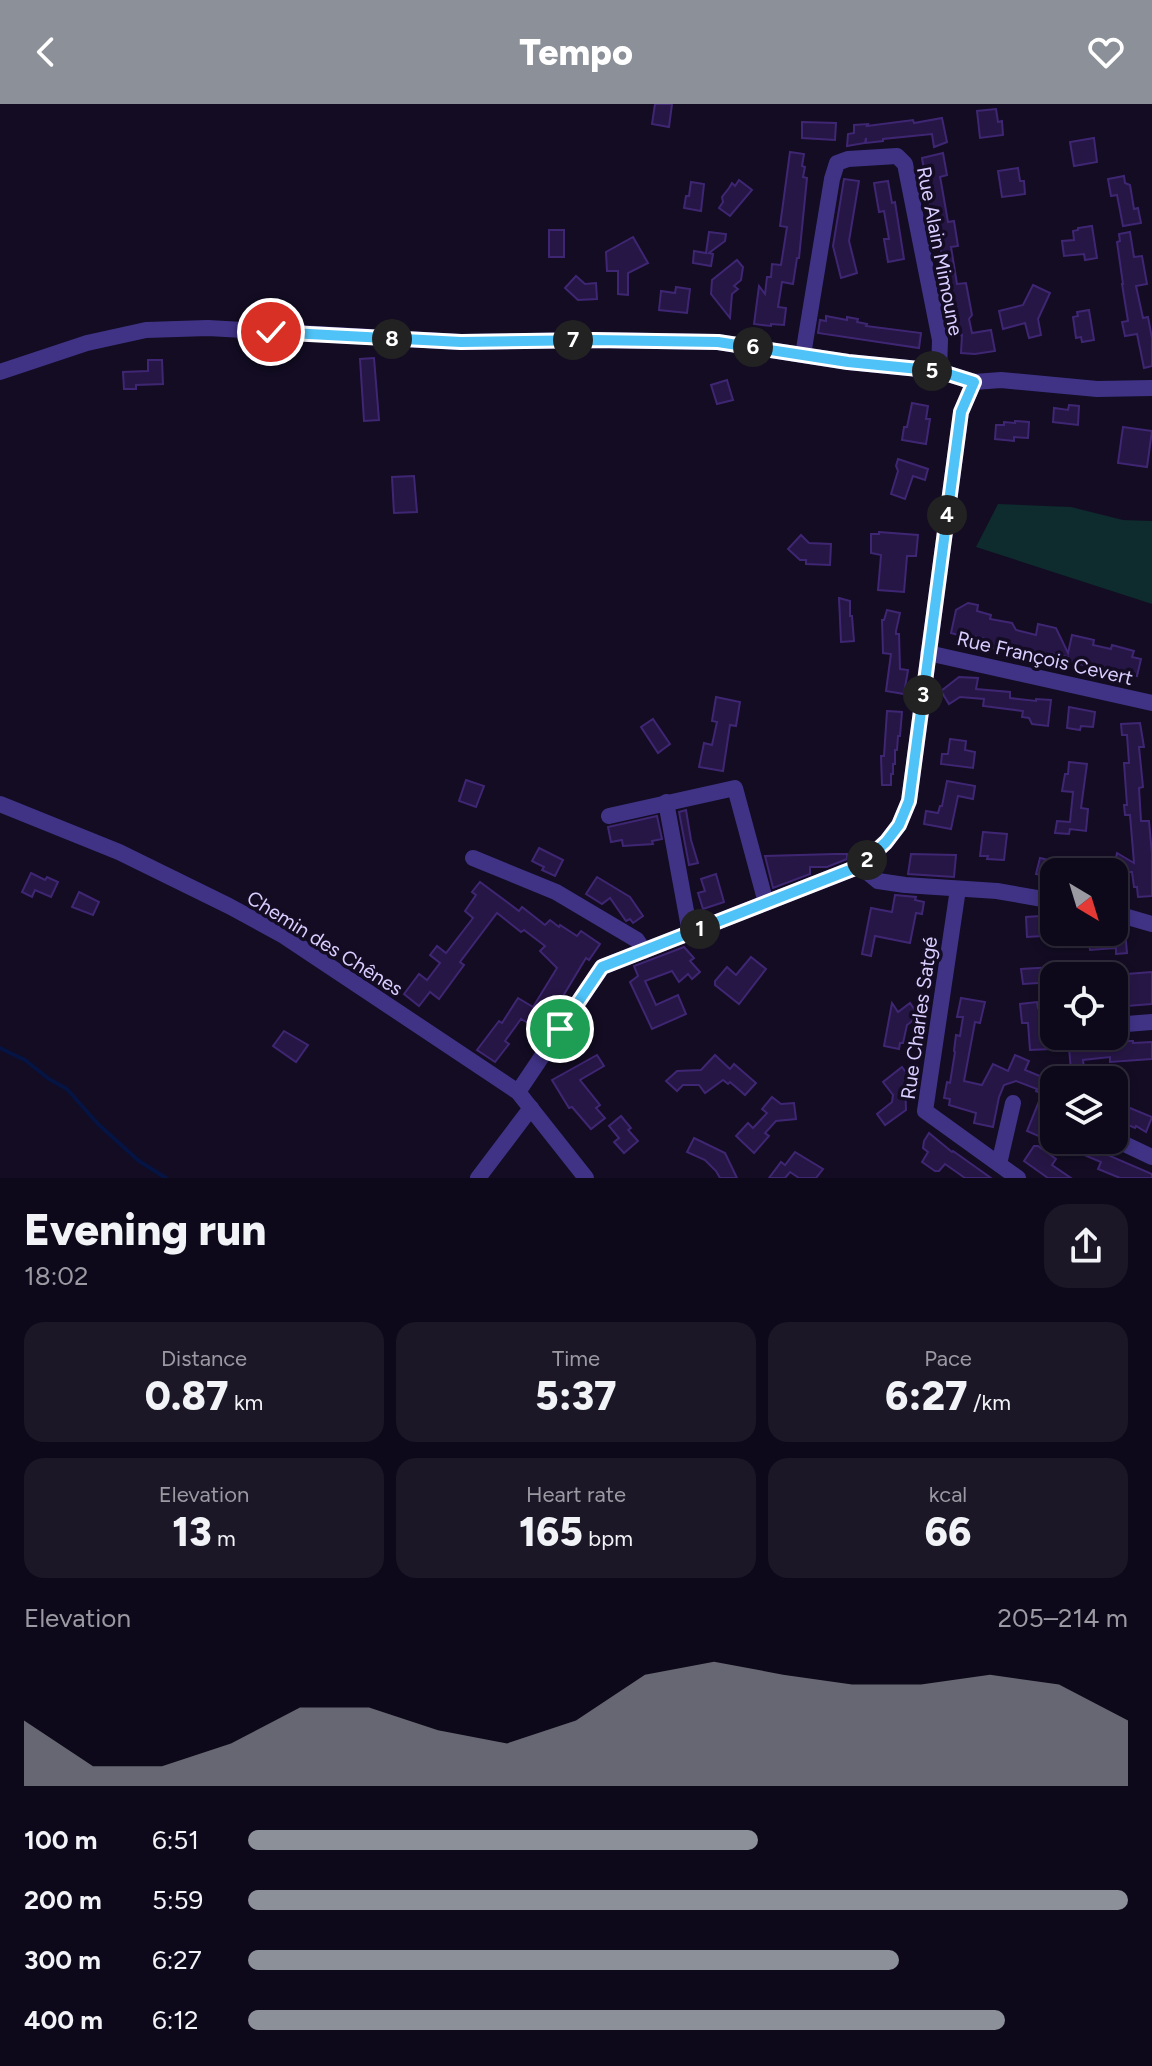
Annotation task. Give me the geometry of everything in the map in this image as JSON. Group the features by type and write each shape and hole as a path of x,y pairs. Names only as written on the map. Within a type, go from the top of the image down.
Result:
{"street":[{"name":"Rue Alain Mimoune","path":"803,355 837,163 848,159 897,156 905,164 940,340 939,371"},
{"path":"0,372 87,343 146,330 208,328 461,342 718,342 939,371 974,382 1001,380 1123,390 1152,388"},
{"path":"518,1092 602,967 860,866 899,825 909,801 961,412 974,382"},
{"name":"Rue François Cevert","path":"928,653 1152,703"},
{"path":"609,816 735,788 766,903"},
{"path":"666,802 690,933"},
{"name":"Chemin des Chênes","path":"0,804 119,852 284,936 518,1092 586,1178"},
{"path":"473,858 556,892 637,940 644,951"},
{"path":"860,866 878,881 997,891 1040,899"},
{"name":"Rue Charles Satgé","path":"958,889 925,1111 1018,1178"},
{"path":"1128,917 1152,924"},
{"path":"1128,1024 1152,1022"},
{"path":"999,1164 1013,1103"},
{"path":"478,1178 531,1108"},
{"path":"1128,1146 1152,1157"}],"green space":[{"path":"998,504 1071,507 1123,520 1152,521 1152,604 976,547"}],"building":[{"path":"655,104 672,104 669,127 652,124"},
{"path":"996,109 998,122 1002,121 1003,135 980,138 977,111"},
{"path":"942,118 947,142 934,147 932,134 866,143 866,138 865,143 847,146 848,134 854,133 854,125 913,120 914,123"},
{"path":"802,122 836,123 835,140 802,138"},
{"path":"1094,138 1097,162 1074,166 1070,142"},
{"path":"790,152 804,154 803,177 807,178 799,258 793,284 782,282 778,307 786,308 784,325 754,324 759,286 765,294 772,264 781,265 787,227 780,226"},
{"path":"943,153 947,175 940,177 948,222 954,221 958,246 951,247 957,284 966,283 972,333 991,330 995,351 961,353 962,335 954,336 922,158"},
{"path":"1018,168 1020,181 1024,181 1025,194 1002,197 998,171"},
{"path":"1124,176 1125,183 1130,185 1134,209 1138,208 1141,223 1123,226 1117,195 1111,196 1108,179"},
{"path":"844,179 859,181 849,241 857,273 841,278 833,246"},
{"path":"739,180 752,190 730,216 719,208 722,197 732,183 735,186"},
{"path":"888,181 892,203 895,202 904,259 888,262 884,239 889,239 884,211 879,212 874,183"},
{"path":"691,182 704,184 701,211 684,208"},
{"path":"1092,226 1097,258 1085,260 1084,254 1064,256 1062,241 1074,240 1073,231 1078,228"},
{"path":"549,230 564,230 564,257 549,257"},
{"path":"709,232 726,234 725,241 709,253 713,254 711,266 693,263 694,251 706,253"},
{"path":"1130,232 1134,257 1142,256 1147,284 1136,286 1143,318 1148,317 1152,338 1152,366 1144,368 1137,334 1125,336 1122,322 1128,321 1117,242 1120,241 1119,234"},
{"path":"633,237 648,263 628,273 628,295 618,294 618,271 607,271 606,252"},
{"path":"737,260 743,267 741,280 734,286 738,289 732,294 730,318 711,294 712,280"},
{"path":"576,276 585,284 596,283 597,299 578,300 565,288"},
{"path":"1033,285 1050,293 1038,319 1041,335 1029,338 1025,323 1003,329 999,311 1023,305"},
{"path":"676,287 690,289 687,313 659,310 661,291 675,293"},
{"path":"1089,310 1094,340 1082,342 1081,337 1076,338 1073,317 1078,316 1077,312"},
{"path":"826,316 858,319 857,322 866,326 921,333 919,348 818,333 820,320 826,321"},
{"path":"374,358 379,420 364,421 360,359"},
{"path":"148,360 162,360 163,384 136,385 136,389 124,389 123,372 148,371"},
{"path":"727,380 733,400 717,404 711,385"},
{"path":"912,403 928,406 926,419 930,419 926,444 902,440"},
{"path":"1069,405 1079,406 1078,425 1053,422 1054,408 1068,410"},
{"path":"1029,422 1028,438 1014,437 1014,441 995,439 996,425"},
{"path":"1123,427 1152,431 1147,467 1118,463"},
{"path":"898,459 928,469 925,480 913,476 905,499 891,494"},
{"path":"414,476 417,512 394,513 392,477"},
{"path":"871,534 918,535 916,556 907,556 904,592 878,590 881,555 871,553"},
{"path":"801,535 809,543 831,544 830,565 806,564 806,560 800,560 788,549"},
{"path":"839,598 850,601 854,641 841,642"},
{"path":"968,603 978,605 977,611 991,615 990,619 1012,623 1016,630 1036,635 1038,624 1056,628 1068,653 1072,635 1094,640 1093,645 1111,649 1112,645 1134,651 1132,657 1141,659 1137,676 1067,661 1068,657 1049,653 984,647 986,639 951,633 956,610"},
{"path":"887,610 900,613 896,634 899,634 900,669 908,670 904,694 886,691 891,654 883,653 882,620"},
{"path":"959,677 978,678 976,689 1010,692 1010,698 1051,700 1048,726 1032,724 1029,718 1022,717 1023,711 983,706 984,699 960,697 949,704 941,691"},
{"path":"716,697 740,702 736,726 730,725 723,771 699,767 704,743 712,745 717,722 712,721"},
{"path":"1069,707 1095,712 1093,727 1081,726 1080,730 1067,728"},
{"path":"887,711 902,712 891,785 882,785 881,756 884,756"},
{"path":"653,719 670,744 658,753 641,727"},
{"path":"1140,723 1144,747 1139,747 1143,787 1139,788 1141,821 1149,821 1152,896 1138,897 1132,872 1128,872 1128,859 1134,863 1130,815 1125,815 1124,805 1127,805 1124,763 1129,763 1127,735 1122,735 1121,724"},
{"path":"950,739 966,741 965,750 975,752 973,768 941,764 942,754 948,754"},
{"path":"1069,762 1087,764 1081,808 1088,809 1086,831 1070,829 1069,834 1055,833 1057,821 1070,822 1073,792 1062,791"},
{"path":"466,780 484,786 476,807 459,801"},
{"path":"947,781 975,786 973,799 958,796 951,829 924,824 926,811 938,813 942,806"},
{"path":"686,810 698,863 689,865 679,812"},
{"path":"657,816 662,839 652,841 653,844 623,846 622,840 611,842 608,827"},
{"path":"983,832 1007,834 1004,860 980,856"},
{"path":"539,848 563,860 555,876 532,861"},
{"path":"847,854 847,859 827,867 810,867 810,874 773,888 765,856"},
{"path":"911,854 956,855 954,877 908,874"},
{"path":"31,873 58,882 51,897 35,890 32,897 22,892"},
{"path":"716,874 724,902 703,909 698,893 705,891 701,879"},
{"path":"597,877 630,897 643,916 633,923 630,919 626,921 610,898 602,904 586,894"},
{"path":"480,882 519,911 522,907 545,925 550,920 577,936 581,931 600,944 589,960 586,958 557,1006 551,1002 535,1027 521,1019 505,1041 509,1044 495,1062 477,1050 499,1021 502,1023 518,998 533,1007 557,968 540,951 545,946 524,930 521,932 497,913 460,962 464,965 439,999 430,992 419,1006 404,994 419,974 427,980 440,963 430,955 437,946 446,953 473,918 465,911 476,895 472,892"},
{"path":"79,892 99,902 93,915 72,907"},
{"path":"895,895 916,897 915,900 924,902 922,914 916,913 910,943 875,936 871,956 862,954 871,908 892,912"},
{"path":"1040,916 1040,936 1027,937 1026,917"},
{"path":"1090,946 1126,946 1127,953 1116,954 1116,948 1090,950"},
{"path":"684,947 694,958 690,961 700,972 692,979 688,974 679,982 672,971 645,981 656,1005 678,995 686,1014 652,1029 630,982 638,976 634,966"},
{"path":"751,957 766,969 739,1004 715,985 715,981 727,967 736,975"},
{"path":"1040,968 1040,983 1023,984 1021,969"},
{"path":"1152,972 1152,1004 1128,1006 1128,974"},
{"path":"961,998 985,1002 980,1023 975,1022 964,1081 982,1085 993,1064 1008,1071 1015,1055 1029,1061 1025,1070 1040,1076 1040,1093 1016,1081 1004,1085 993,1127 974,1123 976,1113 949,1105 950,1099 944,1098 947,1082 950,1083 956,1035 960,1036 963,1017 957,1017"},
{"path":"1037,1002 1040,1007 1040,1050 1030,1050 1028,1023 1022,1023 1020,1004"},
{"path":"892,1003 898,1012 910,1003 919,1016 907,1025 899,1049 884,1046"},
{"path":"284,1031 308,1045 296,1062 273,1046"},
{"path":"1128,1041 1152,1042 1152,1059 1110,1062 1110,1057 1083,1060 1084,1066 1071,1066 1069,1050 1128,1050"},
{"path":"597,1055 604,1066 580,1080 600,1105 596,1108 605,1118 591,1129 572,1107 569,1108 552,1080"},
{"path":"715,1055 730,1069 734,1064 756,1083 745,1095 723,1080 705,1093 699,1085 683,1085 677,1091 666,1081 677,1071 701,1070"},
{"path":"902,1067 911,1079 905,1083 906,1110 885,1125 877,1114 892,1102 893,1095 883,1082"},
{"path":"772,1097 781,1104 794,1103 796,1119 776,1121 765,1133 769,1136 754,1153 736,1136 748,1123 753,1128 767,1113 762,1109"},
{"path":"1040,1099 1040,1137 1027,1131"},
{"path":"1128,1107 1152,1117 1146,1132 1128,1125"},
{"path":"621,1116 638,1141 624,1153 614,1142 619,1138 609,1126"},
{"path":"929,1133 991,1178 965,1178 945,1164 935,1171 922,1162 928,1152 923,1148"},
{"path":"694,1138 725,1153 737,1178 720,1178 705,1160 687,1152"},
{"path":"1034,1146 1038,1146 1040,1154 1049,1154 1056,1159 1052,1165 1071,1178 1048,1178 1024,1161"},
{"path":"795,1152 823,1169 816,1178 799,1178 790,1172 785,1178 769,1178 781,1162 785,1165"},
{"path":"1082,1154 1105,1154 1152,1174 1152,1178 1120,1178 1098,1169 1101,1162"}],"waterway":[{"path":"0,1048 25,1060 67,1089 98,1124 139,1161 166,1178"}],"route":[{"path":"271,332 461,342 718,342 848,362 939,371 974,382 961,412 909,801 899,825 860,866 602,967 560,1029"}]}
